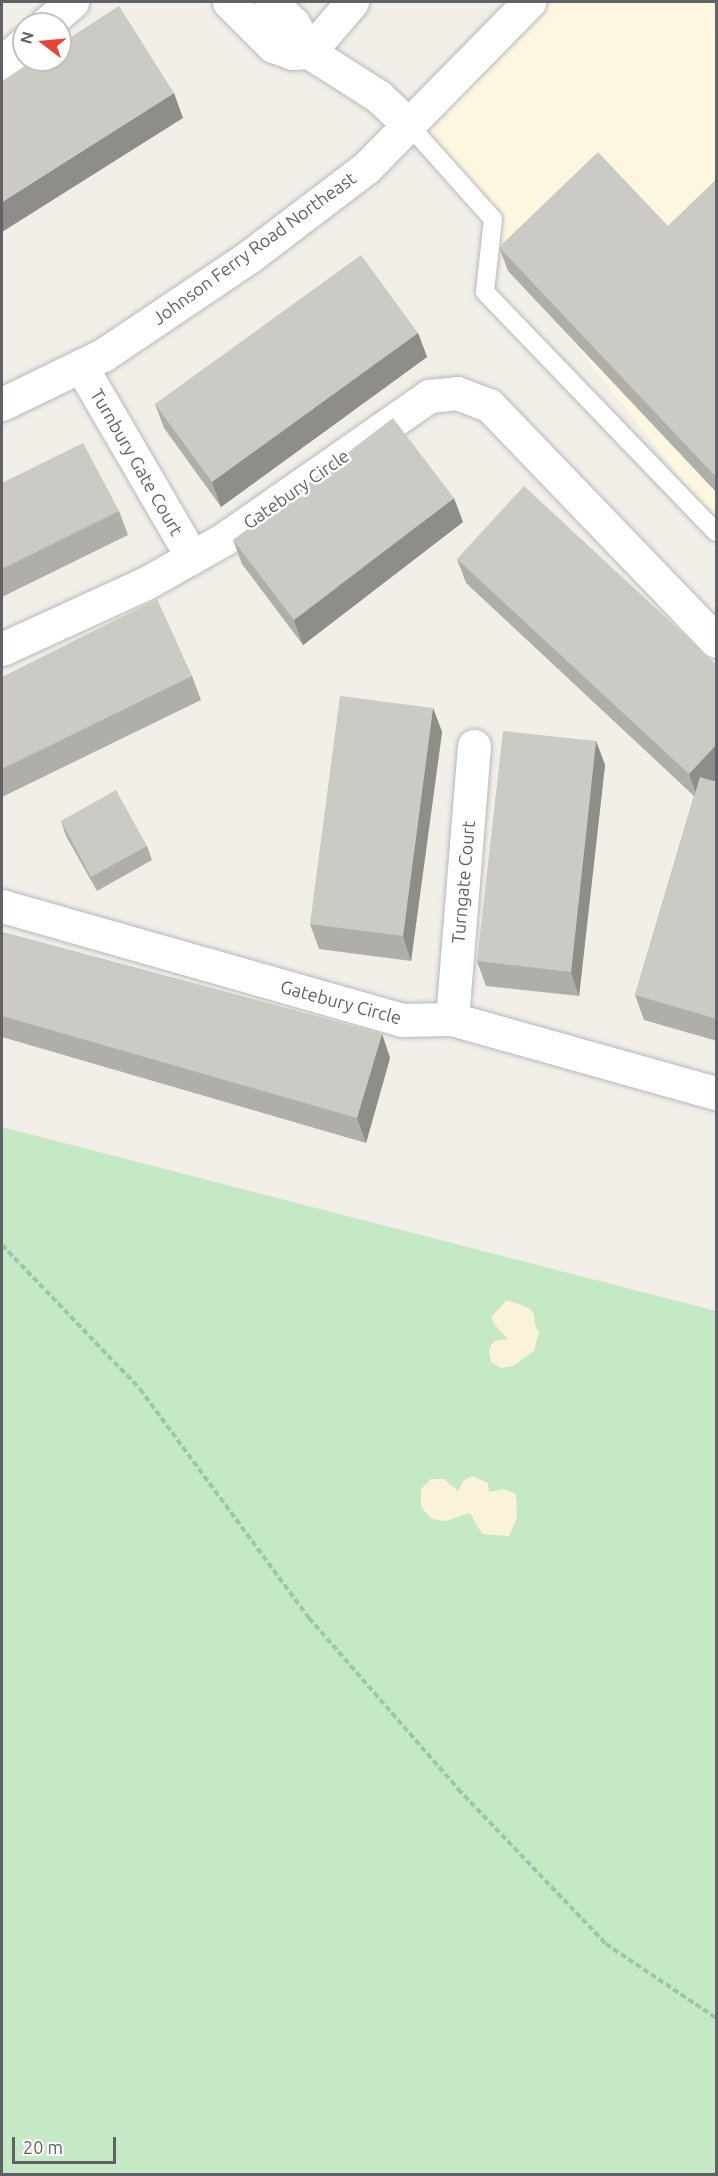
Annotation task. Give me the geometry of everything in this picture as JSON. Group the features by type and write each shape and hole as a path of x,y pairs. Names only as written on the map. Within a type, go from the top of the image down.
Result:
{"street":[{"path":"60,12 72,2"},
{"path":"271,2 293,23 309,52 378,96 408,124"},
{"path":"241,5 273,46 292,53 309,52 352,2"},
{"name":"Johnson Ferry Road Northeast","path":"2,404 82,368 249,257 366,168 529,2"},
{"name":"Turnbury Gate Court","path":"82,368 192,557"},
{"name":"Gatebury Circle","path":"2,649 146,583 224,539 429,396 457,393 489,405 717,640"},
{"name":"Turngate Court","path":"452,1019 474,746"},
{"name":"Gatebury Circle","path":"2,906 401,1020 452,1019 717,1093"}],"lane":[{"path":"408,124 493,219 485,292 717,532"}],"path":[{"path":"2,1245 140,1389 309,1618 458,1789 606,1944 717,2018"}],"shaded area":[{"path":"538,2 716,2 716,523 409,134"}],"green space":[{"path":"2,1127 716,1311 716,2174 2,2174"}],"sand":[{"path":"507,1300 529,1308 534,1314 535,1325 539,1332 534,1351 513,1366 501,1368 491,1362 489,1349 494,1341 508,1339 494,1324 491,1317"},
{"path":"472,1476 488,1483 489,1492 503,1489 516,1494 517,1518 509,1536 482,1534 470,1513 446,1521 432,1519 421,1507 421,1489 431,1479 444,1479 458,1491 463,1481"}],"building":[{"path":"119,6 174,93 2,202 2,81 16,72 72,72 72,36"},
{"path":"598,152 668,226 717,179 717,478 499,247"},
{"path":"361,255 418,333 212,482 155,404"},
{"path":"393,418 454,498 294,620 233,540"},
{"path":"83,443 119,511 2,569 2,483"},
{"path":"524,486 717,665 717,744 689,774 457,559"},
{"path":"157,599 192,676 2,769 2,677"},
{"path":"340,696 433,708 403,936 310,924"},
{"path":"503,731 596,741 571,972 477,961"},
{"path":"700,777 717,782 717,1019 635,995"},
{"path":"116,790 147,846 91,877 61,821"},
{"path":"2,932 382,1034 357,1118 2,1016"}]}
